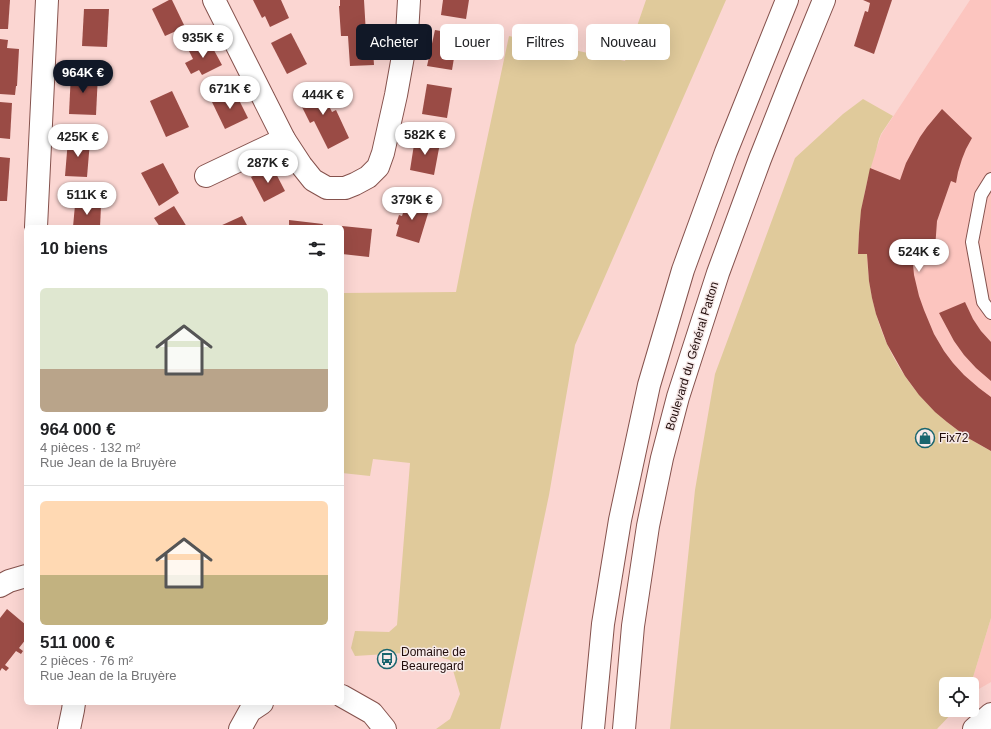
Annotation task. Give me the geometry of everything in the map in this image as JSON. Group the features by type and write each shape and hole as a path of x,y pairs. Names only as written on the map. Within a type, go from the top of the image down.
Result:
{"main road":[{"path":"36,225 47,0"},
{"path":"214,0 284,139 301,166 313,180 327,188 345,188 355,184 368,177 378,166 383,153 396,95 407,34 409,0"},
{"path":"593,729 603,624 620,520 649,385 683,270 726,152 787,0"},
{"name":"Boulevard du Général Patton","path":"624,729 633,626 648,526 662,458 678,397 718,273 762,153 824,0"},
{"path":"206,176 284,139"},
{"path":"0,586 9,581 24,577"},
{"path":"344,697 372,713 385,729"},
{"path":"69,729 74,705"},
{"path":"974,729 991,714"}],"lane":[{"path":"991,179 982,194 972,242 983,302 991,313"}],"shaded area":[{"path":"646,0 726,0 575,345 549,495 500,729 436,729 450,719 460,694 450,660 419,652 355,656 351,648 355,631 389,632 397,625 410,463 373,459 370,476 344,473 344,293 456,292 509,36 512,37 512,60 578,60 578,51 586,53 586,60 670,60 670,24 638,24"},
{"path":"970,0 991,0 991,451 968,438 935,412 919,395 905,376 882,332 876,314 868,269 858,254 861,210 870,168 881,135"},
{"path":"863,99 893,116 878,141 868,179 863,204 858,254 867,254 870,286 877,316 887,344 901,370 919,394 940,415 964,434 991,451 991,618 973,677 939,677 939,717 948,717 937,729 670,729 695,490 715,374 795,158 843,114"},
{"path":"991,618 991,682 979,689 979,677 973,677"}],"building":[{"path":"0,0 10,0 8,29 0,29"},
{"path":"169,0 172,0 185,27 165,36 152,9"},
{"path":"253,0 281,0 289,18 270,27 265,16 262,18"},
{"path":"340,0 364,0 365,24 356,24 356,60 374,60 374,65 350,66 348,36 341,36"},
{"path":"443,0 469,0 466,19 441,15"},
{"path":"863,0 892,0 874,54 854,46 865,11 868,12 870,3"},
{"path":"84,9 109,9 107,47 82,46"},
{"path":"435,30 440,31 440,60 454,60 452,70 427,66 428,60 432,60 432,44"},
{"path":"291,33 307,64 287,74 271,43"},
{"path":"0,39 8,40 7,48 19,49 17,86 15,95 0,94"},
{"path":"209,41 222,65 202,75 199,70 191,74 185,63 193,59 189,51"},
{"path":"71,72 98,74 96,115 69,114"},
{"path":"318,84 332,112 336,110 349,138 328,149 314,121 310,123 296,95"},
{"path":"427,84 452,88 447,118 422,114"},
{"path":"172,91 189,127 166,137 150,101"},
{"path":"235,92 248,118 225,129 212,102"},
{"path":"0,102 12,103 10,139 0,138"},
{"path":"942,109 972,138 962,159 956,183 951,181 937,221 934,263 913,264 914,275 924,310 934,334 944,351 964,375 991,397 991,451 968,438 935,412 919,395 905,376 887,344 876,314 869,281 867,254 858,254 861,210 870,168 900,180 906,163 920,137"},
{"path":"415,138 440,143 434,175 410,170"},
{"path":"68,140 90,141 87,177 65,176"},
{"path":"0,157 10,158 7,201 0,201"},
{"path":"163,163 179,193 159,206 141,173"},
{"path":"272,166 285,191 264,202 251,177"},
{"path":"407,200 430,207 419,243 396,236 399,225 396,224 399,215 402,216"},
{"path":"75,205 101,206 100,225 73,225"},
{"path":"174,206 186,225 159,225 154,218"},
{"path":"242,216 247,225 222,225"},
{"path":"289,220 323,224 323,225 289,225"},
{"path":"344,226 372,229 369,257 344,254"},
{"path":"965,302 973,319 991,342 991,381 964,355 954,341 939,313"},
{"path":"7,609 24,623 24,642 19,648 23,651 21,654 16,651 5,665 9,668 6,671 2,668 0,671 0,618"}],"place":[{"name":"Fix72","path":"925,438"},
{"name":"Domaine de Beauregard","path":"387,659"}]}
